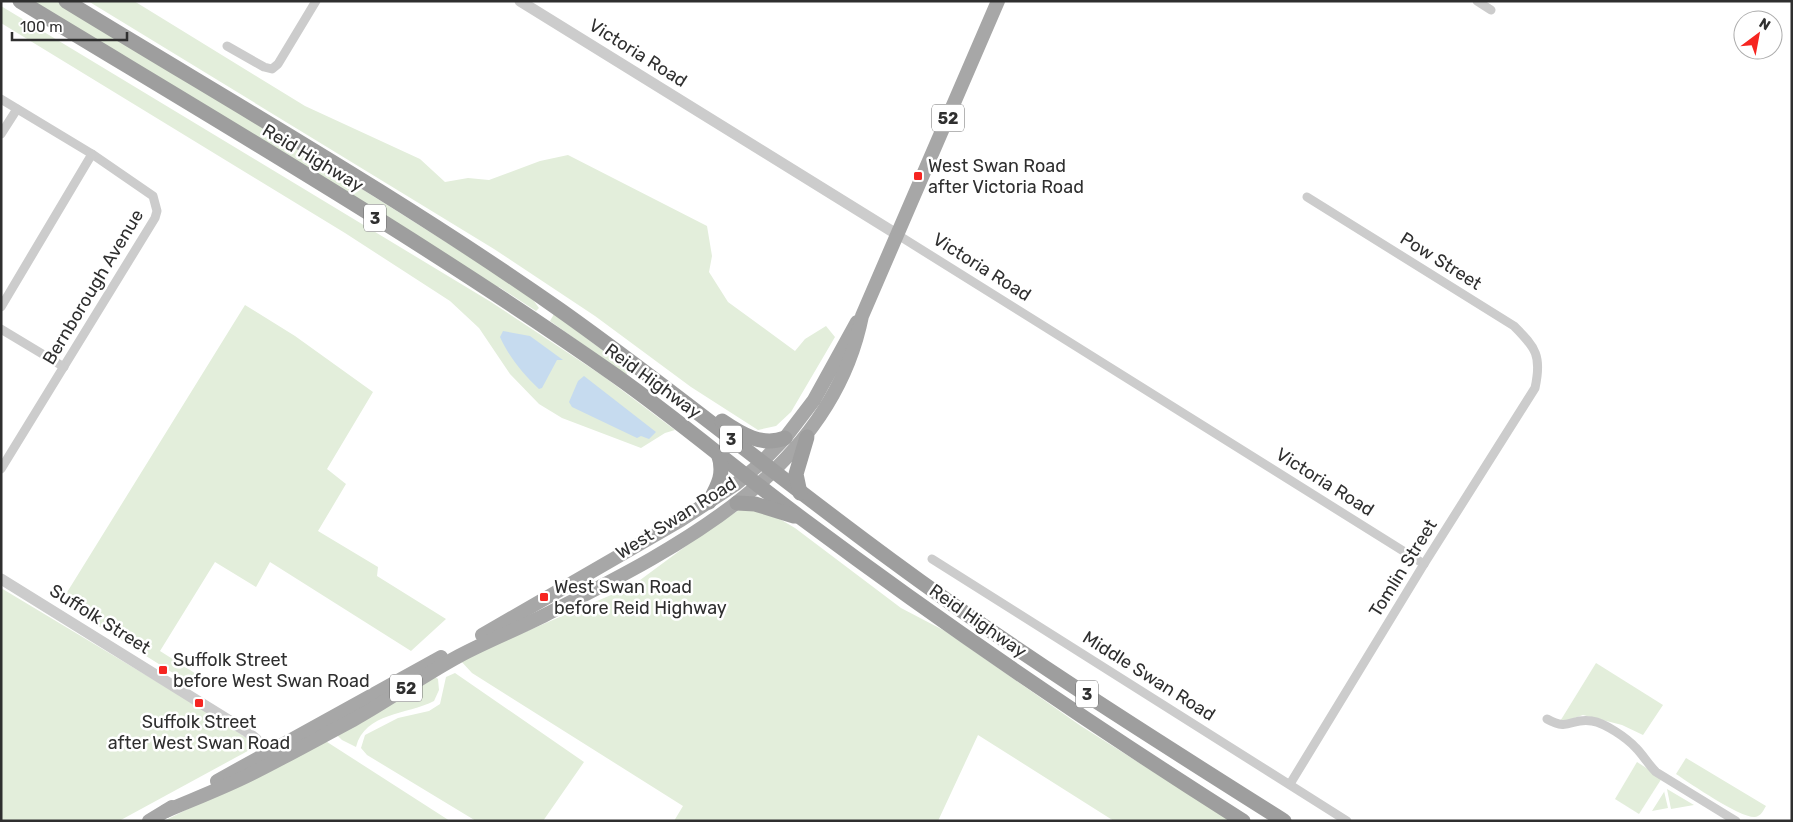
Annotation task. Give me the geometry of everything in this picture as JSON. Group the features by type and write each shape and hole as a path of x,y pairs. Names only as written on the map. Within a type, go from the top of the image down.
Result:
{"highway":[{"name":"Reid Highway","path":"20,1 439,256 617,377 800,518 1114,740 1244,821"},
{"name":"Reid Highway","path":"66,1 452,236 559,309 701,415 800,493 977,622 1129,724 1284,821"},
{"path":"701,415 720,420 734,430 759,440 774,442 785,438"},
{"path":"800,493 796,474 807,436"},
{"path":"709,502 722,475 722,464 718,453"},
{"path":"738,503 755,504 800,518"}],"main road":[{"name":"West Swan Road","path":"268,758 353,720 458,656 546,615 646,561 738,503 774,472 807,436 826,410 844,375 862,316 998,1"},
{"name":"West Swan Road","path":"148,821 268,758 566,588 709,502 761,463 785,438 814,400 833,368 852,326 862,316"}],"street":[{"path":"227,46 264,67 272,68 278,64 316,1"},
{"name":"Victoria Road","path":"520,1 1424,564"},
{"path":"1477,1 1491,10"},
{"name":"Bernborough Avenue","path":"1,99 92,154 153,196 157,211 155,218 1,469"},
{"path":"1,134 17,109"},
{"path":"1,307 92,154"},
{"name":"Pow Street","path":"1307,196 1514,326 1532,344 1539,368"},
{"path":"1,329 64,367"},
{"name":"Tomlin Street","path":"1290,784 1424,564 1535,388 1539,368"},
{"name":"Middle Swan Road","path":"932,559 1347,821"},
{"name":"Suffolk Street","path":"1,579 227,718 256,739 268,758"},
{"path":"1547,719 1564,726 1587,720 1604,726 1636,748 1646,763 1656,772 1736,821"}],"green space":[{"path":"30,1 57,1 284,140 500,276 531,297 539,308 536,311 499,287 497,288"},
{"path":"88,1 134,1 305,106 420,159 445,182 468,178 489,180 540,161 568,155 707,226 712,256 709,272 728,302 795,351 805,339 826,326 835,337 791,412 776,426 758,430 691,387 595,316 494,249"},
{"path":"1,6 491,302 603,376 675,430 665,433 641,448 562,418 539,404 510,374 479,328 450,301 345,233 1,23"},
{"path":"245,305 295,336 373,392 327,469 346,484 318,531 378,567 377,576 446,619 411,651 270,562 256,587 215,562 160,651 201,677 195,687 61,602"},
{"path":"554,314 629,370 626,375 550,321"},
{"path":"748,508 773,515 795,528 901,608 945,631 1081,726 1231,821 1114,821 978,735 938,821 674,821 683,806 472,673 460,660 632,586 705,532 739,510"},
{"path":"1,588 234,728 255,747 119,821 1,821"},
{"path":"1596,663 1663,705 1643,735 1622,725 1583,715 1559,723"},
{"path":"455,673 584,762 543,821 476,821 367,755 361,748 365,735 398,718 429,711 440,704 446,677"},
{"path":"435,677 438,679 439,690 434,701 378,721 368,727 356,747 342,740 336,734"},
{"path":"324,740 450,821 164,821"},
{"path":"1686,758 1766,806 1763,811 1759,816 1755,817 1738,812 1715,800 1676,774"},
{"path":"1637,762 1662,778 1639,814 1615,799"},
{"path":"1667,789 1694,805 1671,809"},
{"path":"1664,792 1668,808 1652,811"}],"water":[{"path":"503,331 530,336 563,360 557,360 542,388 539,389 533,383 512,358 500,337"},
{"path":"584,376 656,432 649,439 641,436 637,438 572,407 569,402 578,381"}],"place":[{"name":"West Swan Road after Victoria Road","path":"918,176"},
{"name":"West Swan Road before Reid Highway","path":"544,597"},
{"name":"Suffolk Street before West Swan Road","path":"163,670"},
{"name":"Suffolk Street after West Swan Road","path":"199,703"}]}
